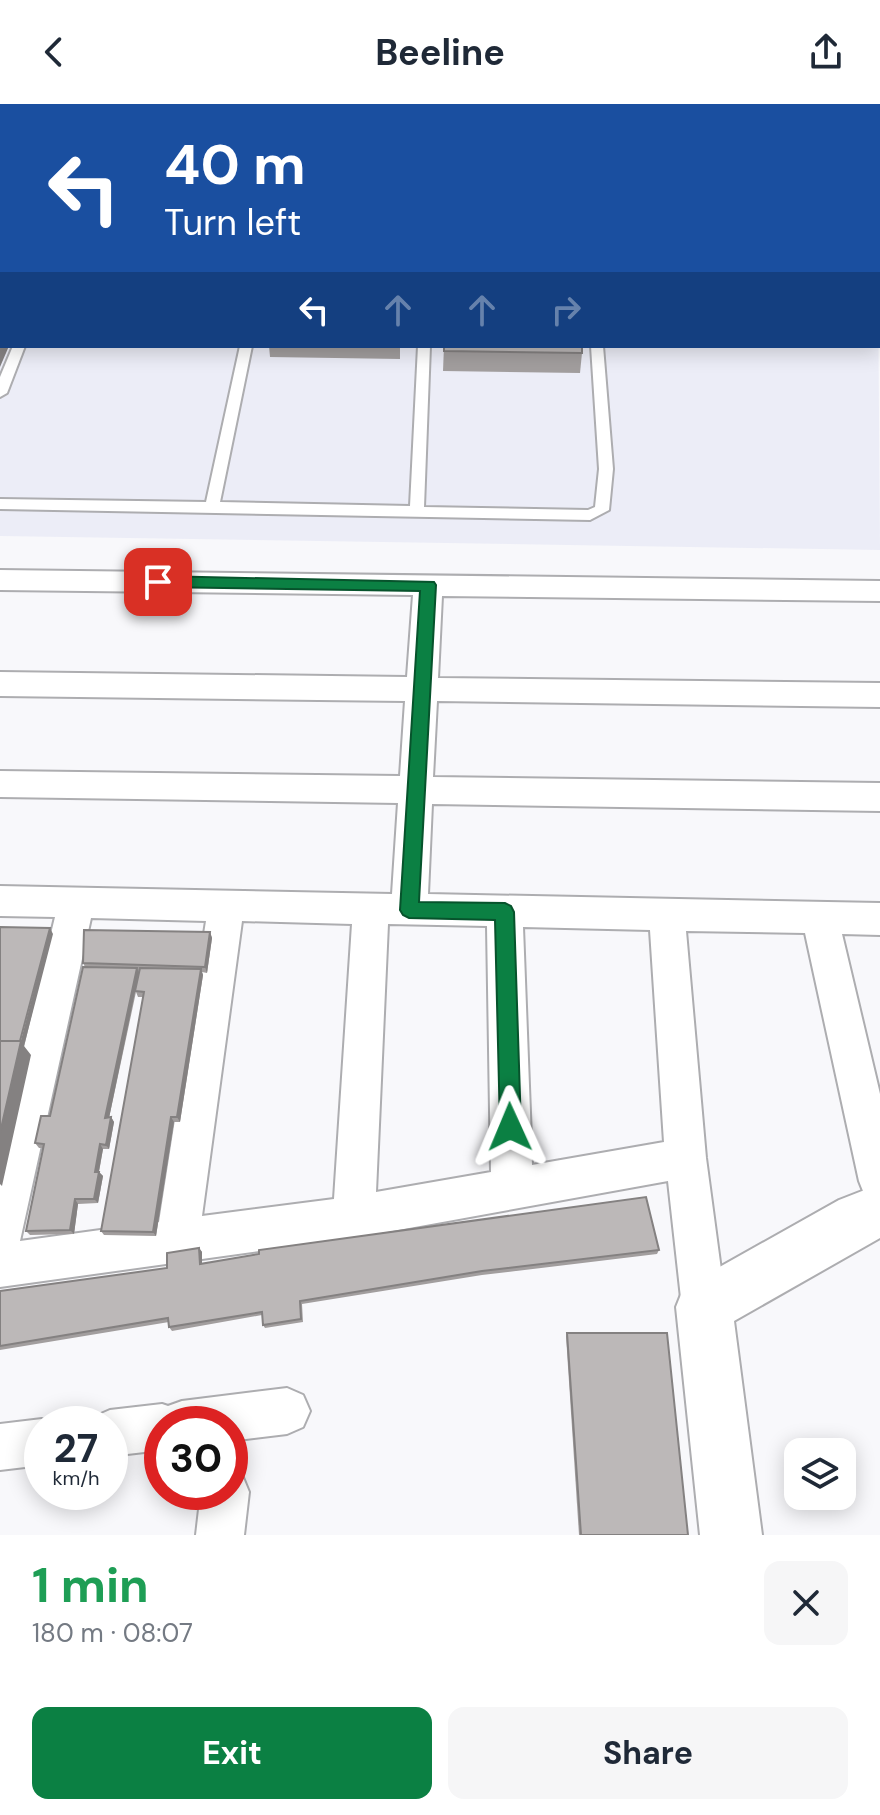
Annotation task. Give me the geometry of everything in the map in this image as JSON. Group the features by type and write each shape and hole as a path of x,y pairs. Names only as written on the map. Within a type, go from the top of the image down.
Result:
{"street":[{"path":"0,580 880,591"},
{"path":"354,1217 390,910 416,790 428,585"},
{"path":"0,684 880,695"},
{"path":"0,784 880,797"},
{"path":"0,901 880,919"},
{"path":"0,1237 76,903"},
{"path":"177,1241 226,906"},
{"path":"505,912 512,1189"},
{"path":"667,915 686,1158 731,1535"},
{"path":"820,918 880,1181"},
{"path":"0,1265 354,1217 686,1158"},
{"path":"704,1307 858,1219 880,1211"},
{"path":"248,1421 287,1411"},
{"path":"0,1447 24,1444"},
{"path":"220,1535 223,1510"}],"lane":[{"path":"0,393 18,348"},
{"path":"212,507 246,348"},
{"path":"417,510 424,348"},
{"path":"0,504 590,515 602,510 606,469 597,348"}],"shaded area":[{"path":"0,348 879,348 880,550 0,536"}],"building":[{"path":"444,348 582,348 582,353 444,351"},
{"path":"0,927 50,928 20,1041 0,1041"},
{"path":"84,930 210,932 205,967 83,963"},
{"path":"83,967 137,968 105,1118 111,1117 106,1145 100,1144 94,1199 75,1199 70,1230 26,1231 44,1144 35,1143 41,1116 50,1116"},
{"path":"140,968 201,969 177,1117 171,1117 153,1232 101,1231 144,992 135,991"},
{"path":"0,1041 21,1041 0,1133"},
{"path":"646,1197 659,1250 482,1271 300,1301 301,1319 263,1325 262,1312 169,1327 168,1318 0,1346 0,1291 167,1268 167,1253 199,1248 200,1264 259,1254 259,1250"},
{"path":"567,1333 667,1333 688,1535 581,1535"}],"route":[{"path":"158,582 428,585 409,910 505,912 510,1127"}]}
